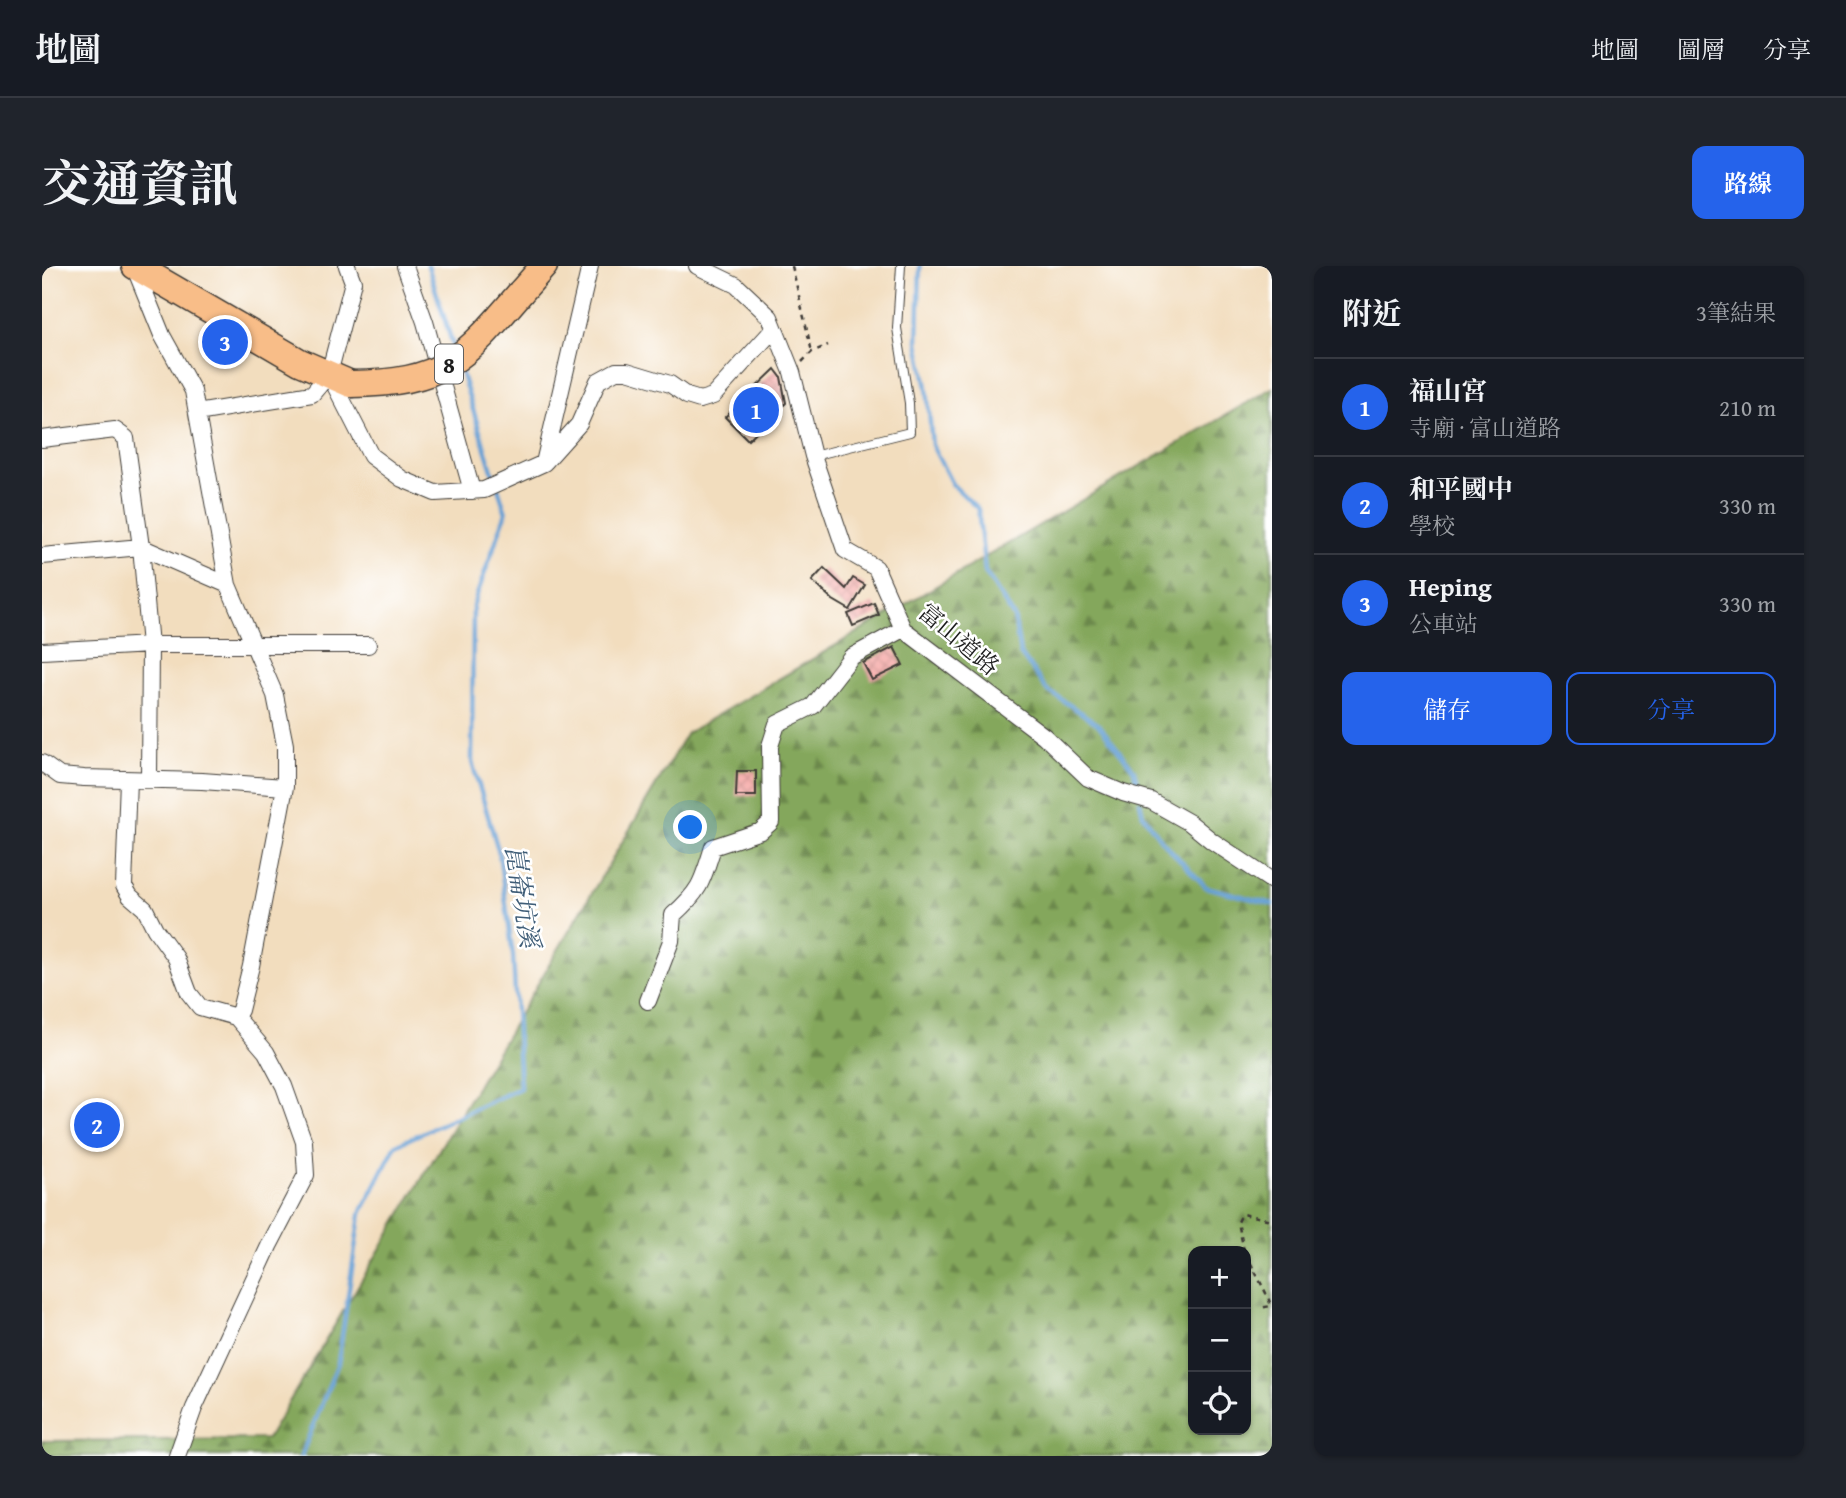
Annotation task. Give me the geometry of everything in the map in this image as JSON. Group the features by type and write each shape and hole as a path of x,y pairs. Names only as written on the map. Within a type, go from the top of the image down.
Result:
{"main road":[{"name":"8","path":"134,266 300,362 340,379 398,381 423,377 447,366 480,341 544,266"}],"street":[{"path":"134,266 162,335 193,391 228,586 255,645 277,706 285,745 285,787 251,966 236,1017"},
{"path":"347,266 353,282 340,379 371,456 402,479 435,493 484,490 544,463 579,424 598,381 616,371 627,371 670,384 687,396 700,400 713,396 773,330"},
{"path":"405,266 425,323 472,491"},
{"path":"544,463 590,266"},
{"name":"富山道路","path":"698,266 736,285 770,317 792,372 813,456 845,550 876,568 903,629 1044,736 1088,778 1123,793 1152,801 1190,823 1272,881"},
{"path":"197,413 312,394 340,379"},
{"path":"42,439 115,430 126,438 141,547 150,646 149,779"},
{"path":"42,556 141,547 228,586"},
{"path":"648,1002 671,941 673,915 700,887 713,847 761,831 771,822 770,746 777,724 813,706 851,657 903,629"},
{"path":"42,651 150,646 368,645"},
{"path":"42,763 60,776 285,787"},
{"path":"128,780 124,886 130,896 145,909 176,958 189,993 200,1007 236,1017 266,1052 284,1086 304,1142 306,1175 270,1244 194,1408 177,1456"}],"lane":[{"path":"813,456 910,432 909,403 898,328 901,266"}],"path":[{"path":"792,266 813,352"},
{"path":"792,372 813,352 828,345"},
{"path":"1243,1246 1238,1222 1242,1214 1272,1220"},
{"path":"1251,1264 1271,1307 1259,1308"}],"green space":[{"path":"1272,388 1272,1456 42,1456 42,1441 267,1439 687,733"}],"building":[{"path":"775,369 781,377 786,403 748,440 725,417"},
{"path":"824,568 846,589 853,578 865,585 850,610 833,600 812,581"},
{"path":"874,603 879,615 853,626 848,614"},
{"path":"894,647 903,665 872,680 863,663"},
{"path":"737,771 756,771 756,796 736,796"}],"waterway":[{"name":"崑崙坑溪","path":"428,266 454,349"},
{"path":"920,266 918,342 927,387 932,445 952,484 978,509 985,572 1014,617 1020,653 1047,690 1098,724 1134,770 1139,793"},
{"name":"崑崙坑溪","path":"460,368 495,480"},
{"name":"崑崙坑溪","path":"301,1456 338,1363 360,1215 396,1145 520,1088 513,955 499,853 472,762 473,606 506,513 498,488"},
{"path":"1140,802 1143,815 1162,841 1206,887 1272,904"}],"place":[{"name":"Heping","path":"225,342"},
{"name":"福山宮","path":"756,410"},
{"name":"和平國中","path":"97,1125"}]}
